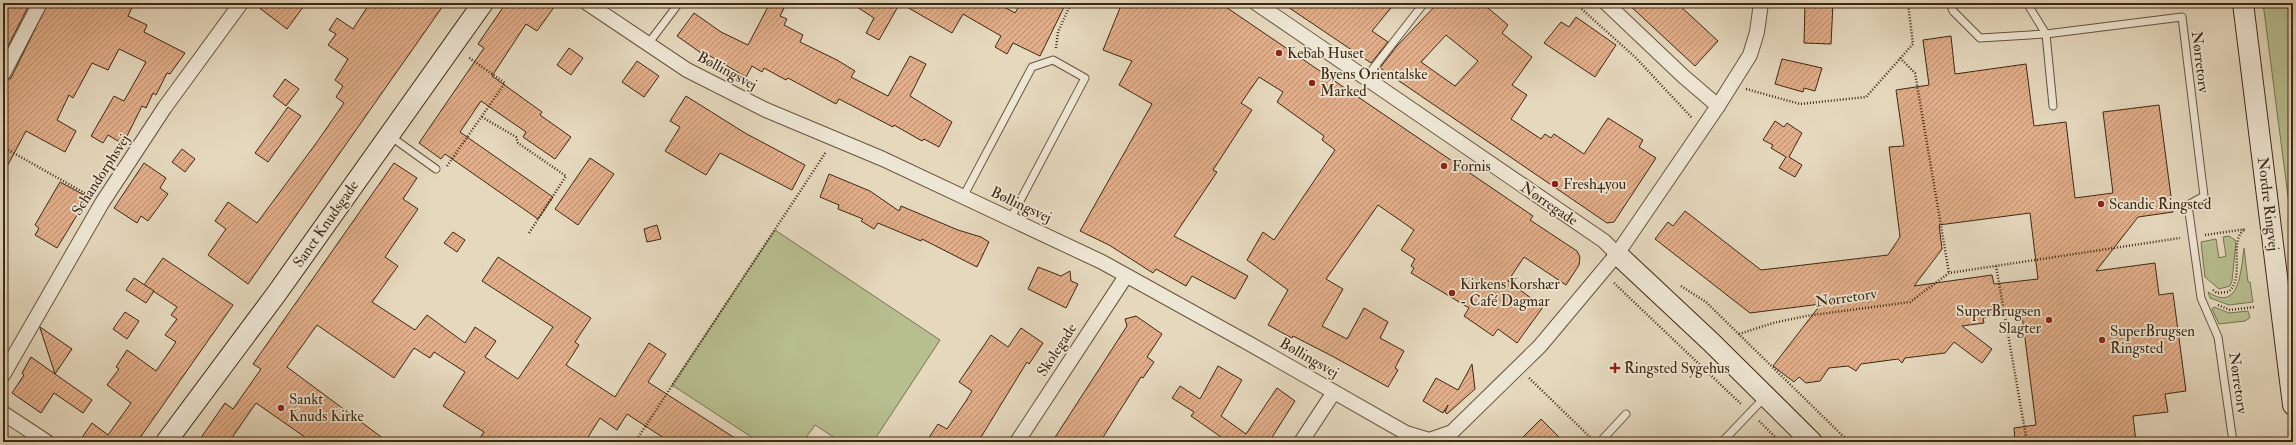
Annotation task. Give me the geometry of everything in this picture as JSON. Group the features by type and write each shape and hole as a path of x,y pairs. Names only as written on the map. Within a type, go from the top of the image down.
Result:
{"street":[{"path":"3,74 40,3"},
{"name":"Schandorphsvej","path":"3,375 102,203 166,107 241,3"},
{"name":"Sanct Knudsgade","path":"166,442 277,293 483,3"},
{"name":"Bøllingsvej","path":"587,3 687,70 752,103 834,140 883,159 1011,218 1126,276 1406,433 1429,440 1441,440 1452,432 1518,368 1540,346 1617,254 1718,106 1750,55 1757,32 1760,3"},
{"name":"Nørregade","path":"1256,3 1365,79 1604,241 1711,342 1812,442"},
{"path":"1606,3 1682,76 1718,106"},
{"name":"Nordre Ringvej","path":"2243,3 2293,405"},
{"name":"Skolegade","path":"1017,442 1126,276"},
{"path":"1301,442 1334,392"},
{"path":"3,413 41,440"}],"lane":[{"path":"648,44 679,3"},
{"path":"1365,79 1424,3"},
{"name":"Nørretorv","path":"1950,3 1953,11 1980,38 2046,34 2182,17 2204,196 2188,205 2201,298 2218,337 2232,442"},
{"path":"2029,3 2030,8 2046,34 2053,106"},
{"path":"963,197 1032,67 1053,60 1086,78 1011,218"},
{"path":"389,135 436,169"},
{"path":"1722,442 1766,397"},
{"path":"1600,442 1626,414"}],"path":[{"path":"1053,60 1058,32 1070,3"},
{"path":"1575,3 1636,58 1680,107 1704,126"},
{"path":"1734,81 1750,92 1800,104 1866,97 1913,44 1908,3"},
{"path":"447,167 505,84 453,46"},
{"path":"1900,58 1915,73 1949,272 2192,237"},
{"path":"482,116 516,137 518,143 566,176 529,233"},
{"path":"635,442 834,140"},
{"path":"3,147 102,203"},
{"path":"2198,279 2217,293 2222,294 2232,288 2235,282 2239,237 2246,229 2200,235"},
{"path":"1996,266 2027,442"},
{"path":"1602,272 1780,442"},
{"name":"Nørretorv","path":"1739,334 1774,323 1806,316 1910,302 1949,272"},
{"path":"1680,285 1706,302 1849,442"},
{"path":"2201,298 2230,310 2254,307"},
{"path":"1518,368 1596,442"}],"green space":[{"path":"2263,3 2293,3 2293,235"},
{"path":"775,230 940,340 873,442 841,442 815,425 803,442 759,442 672,385"},
{"path":"2229,236 2235,240 2236,243 2232,281 2230,286 2219,289 2205,277 2201,242 2216,239 2219,258 2226,256 2223,237"},
{"path":"2244,248 2248,282 2250,282 2253,302 2229,305 2210,298 2208,292 2219,297 2227,297 2233,292 2240,276"},
{"path":"2214,307 2229,313 2248,311 2250,318 2245,321 2219,324 2212,309"}],"building":[{"path":"3,3 30,3 3,56"},
{"path":"48,3 134,3 128,16 147,25 144,32 185,53 170,74 167,73 156,95 153,93 146,108 142,106 123,144 108,135 103,143 91,136 114,96 124,101 146,62 119,49 108,70 92,63 73,98 69,95 57,120 76,131 65,152 26,131 3,174 3,82 11,78"},
{"path":"253,3 306,3 287,29"},
{"path":"370,3 445,3 248,284 208,255 226,229 215,221 228,202 257,223 317,142 344,103 336,97 343,86 335,80 348,59 328,45 336,34 329,30 337,18 353,29"},
{"path":"506,3 557,3 537,31 526,24 492,76 542,112 540,115 571,137 555,159 523,137 526,132 481,101 460,132 553,197 538,219 445,154 441,159 419,143 484,48 478,44"},
{"path":"770,3 784,8 780,16 787,19 784,25 803,35 800,42 837,60 855,71 851,77 888,96 910,56 926,64 910,96 952,122 939,147 924,139 922,141 894,125 893,127 839,99 836,104 788,78 786,80 764,68 762,72 752,66 746,77 705,53 704,55 677,36 694,13 721,32 748,45"},
{"path":"851,3 900,3 879,40 866,33 874,18"},
{"path":"900,3 997,3 1015,13 1021,3 1066,3 1040,56 1013,43 1007,54 995,47 1001,36 963,14 952,33"},
{"path":"1122,3 1220,3 1533,216 1530,220 1577,251 1580,257 1579,265 1566,285 1524,257 1508,281 1543,307 1517,343 1498,329 1493,336 1464,316 1469,308 1411,273 1414,268 1411,266 1415,259 1401,250 1414,230 1378,205 1326,279 1343,289 1322,326 1347,339 1364,308 1388,322 1380,338 1404,351 1395,368 1398,370 1388,387 1332,356 1293,336 1292,338 1268,325 1288,290 1247,260 1263,232 1274,240 1335,150 1322,140 1324,136 1277,102 1283,92 1259,77 1241,103 1252,110 1213,170 1217,172 1174,236 1248,276 1235,299 1192,276 1186,286 1156,269 1153,273 1109,245 1080,231 1152,104 1119,85 1132,61 1103,50"},
{"path":"1282,3 1395,3 1372,31 1388,42 1371,63"},
{"path":"1438,3 1482,3 1508,25 1502,33 1532,57 1512,85 1527,95 1511,119 1541,139 1545,134 1551,138 1554,134 1584,154 1608,118 1643,140 1639,147 1656,158 1614,222 1607,223 1380,68 1396,47","holes":["1446,35 1478,61 1455,86 1421,62"]},
{"path":"1627,3 1677,3 1718,41 1695,66"},
{"path":"1805,3 1833,3 1831,44 1804,43"},
{"path":"1576,17 1616,45 1595,77 1544,43 1561,22 1569,27"},
{"path":"1951,36 1955,74 2026,64 2034,126 2066,122 2075,198 2113,193 2103,112 2159,105 2173,212 2138,217 2096,271 2155,263 2159,295 2173,293 2186,391 2165,394 2168,412 2133,416 2136,442 2038,442 2038,439 2015,442 2014,428 2036,425 2022,315 2012,317 2012,313 1983,318 1984,323 1962,326 1992,349 1982,363 1954,342 1945,353 1905,358 1902,363 1898,359 1861,364 1856,371 1848,366 1829,368 1820,381 1806,383 1799,377 1794,382 1773,366 1821,304 1750,313 1655,239 1668,222 1673,226 1685,211 1761,270 1888,255 1900,237 1889,147 1904,146 1896,90 1929,85 1923,40","holes":["2030,213 2038,279 1994,284 1992,275 1914,286 1942,249 1939,225"]},
{"path":"569,48 583,58 571,75 557,65"},
{"path":"1782,59 1822,68 1815,91 1804,88 1803,92 1775,84"},
{"path":"637,61 659,76 644,97 622,82"},
{"path":"285,79 299,89 286,106 273,96"},
{"path":"686,96 745,133 805,165 792,190 720,153 706,175 665,151 680,127 670,121"},
{"path":"288,107 301,116 268,162 255,153"},
{"path":"1775,121 1784,127 1787,123 1802,133 1789,157 1802,165 1795,177 1779,168 1786,157 1771,148 1773,145 1763,140"},
{"path":"182,149 195,159 185,172 172,162"},
{"path":"590,158 614,174 578,225 555,209"},
{"path":"144,163 166,178 160,188 168,194 148,221 141,216 137,223 114,208"},
{"path":"394,163 417,178 403,199 418,209 385,257 398,266 372,302 415,330 427,315 465,343 475,327 496,341 485,357 518,379 553,327 482,281 498,257 591,318 575,342 579,345 566,365 615,397 649,343 666,354 648,382 741,442 670,442 627,414 617,430 600,418 585,442 477,442 484,432 443,406 465,372 434,352 430,358 414,348 394,378 317,325 287,367 388,442 312,442 256,403 229,442 198,442 225,403 233,409 261,369 253,364"},
{"path":"829,174 870,191 899,211 901,206 958,230 981,237 989,242 977,267 922,239 921,241 878,223 874,229 861,221 863,219 838,209 839,205 820,197"},
{"path":"60,182 88,197 57,248 35,235 39,228 35,225"},
{"path":"657,225 661,239 647,242 644,229"},
{"path":"453,232 465,240 457,252 444,243"},
{"path":"163,258 233,305 137,442 79,442 92,423 108,435 131,403 107,385 119,369 116,367 127,350 156,371 176,342 165,335 177,319 171,315 177,307 144,285"},
{"path":"1038,267 1061,276 1070,271 1071,281 1078,284 1066,308 1028,289"},
{"path":"134,278 154,291 146,303 126,290"},
{"path":"125,312 139,321 127,339 113,329"},
{"path":"1136,316 1162,334 1147,357 1154,362 1143,378 1141,377 1100,442 1052,442 1127,326 1125,319"},
{"path":"40,328 72,349 55,374"},
{"path":"1021,328 1043,343 1029,364 1027,362 978,442 926,442 938,424 947,429 966,401 972,391 959,382 991,335 1008,347"},
{"path":"31,357 92,400 83,413 54,393 41,413 12,393 24,375 22,373"},
{"path":"1472,364 1475,389 1447,414 1445,412 1448,405 1443,413 1423,401 1436,378 1458,390"},
{"path":"1218,366 1242,380 1221,416 1246,434 1277,388 1295,401 1269,442 1228,442 1191,416 1194,412 1172,398 1180,386 1200,399"},
{"path":"1541,419 1564,442 1518,442"}],"place":[{"name":"Kebab Huset","path":"1279,53"},
{"name":"Byens Orientalske Marked","path":"1312,83"},
{"name":"Fornis","path":"1444,166"},
{"name":"Fresh4you","path":"1555,184"},
{"name":"Scandic Ringsted","path":"2101,204"},
{"name":"Kirkens Korshær - Café Dagmar","path":"1452,293"},
{"name":"SuperBrugsen Slagter","path":"2049,320"},
{"name":"SuperBrugsen Ringsted","path":"2102,340"},
{"name":"Ringsted Sygehus","path":"1615,368"},
{"name":"Sankt Knuds Kirke","path":"281,408"}]}
